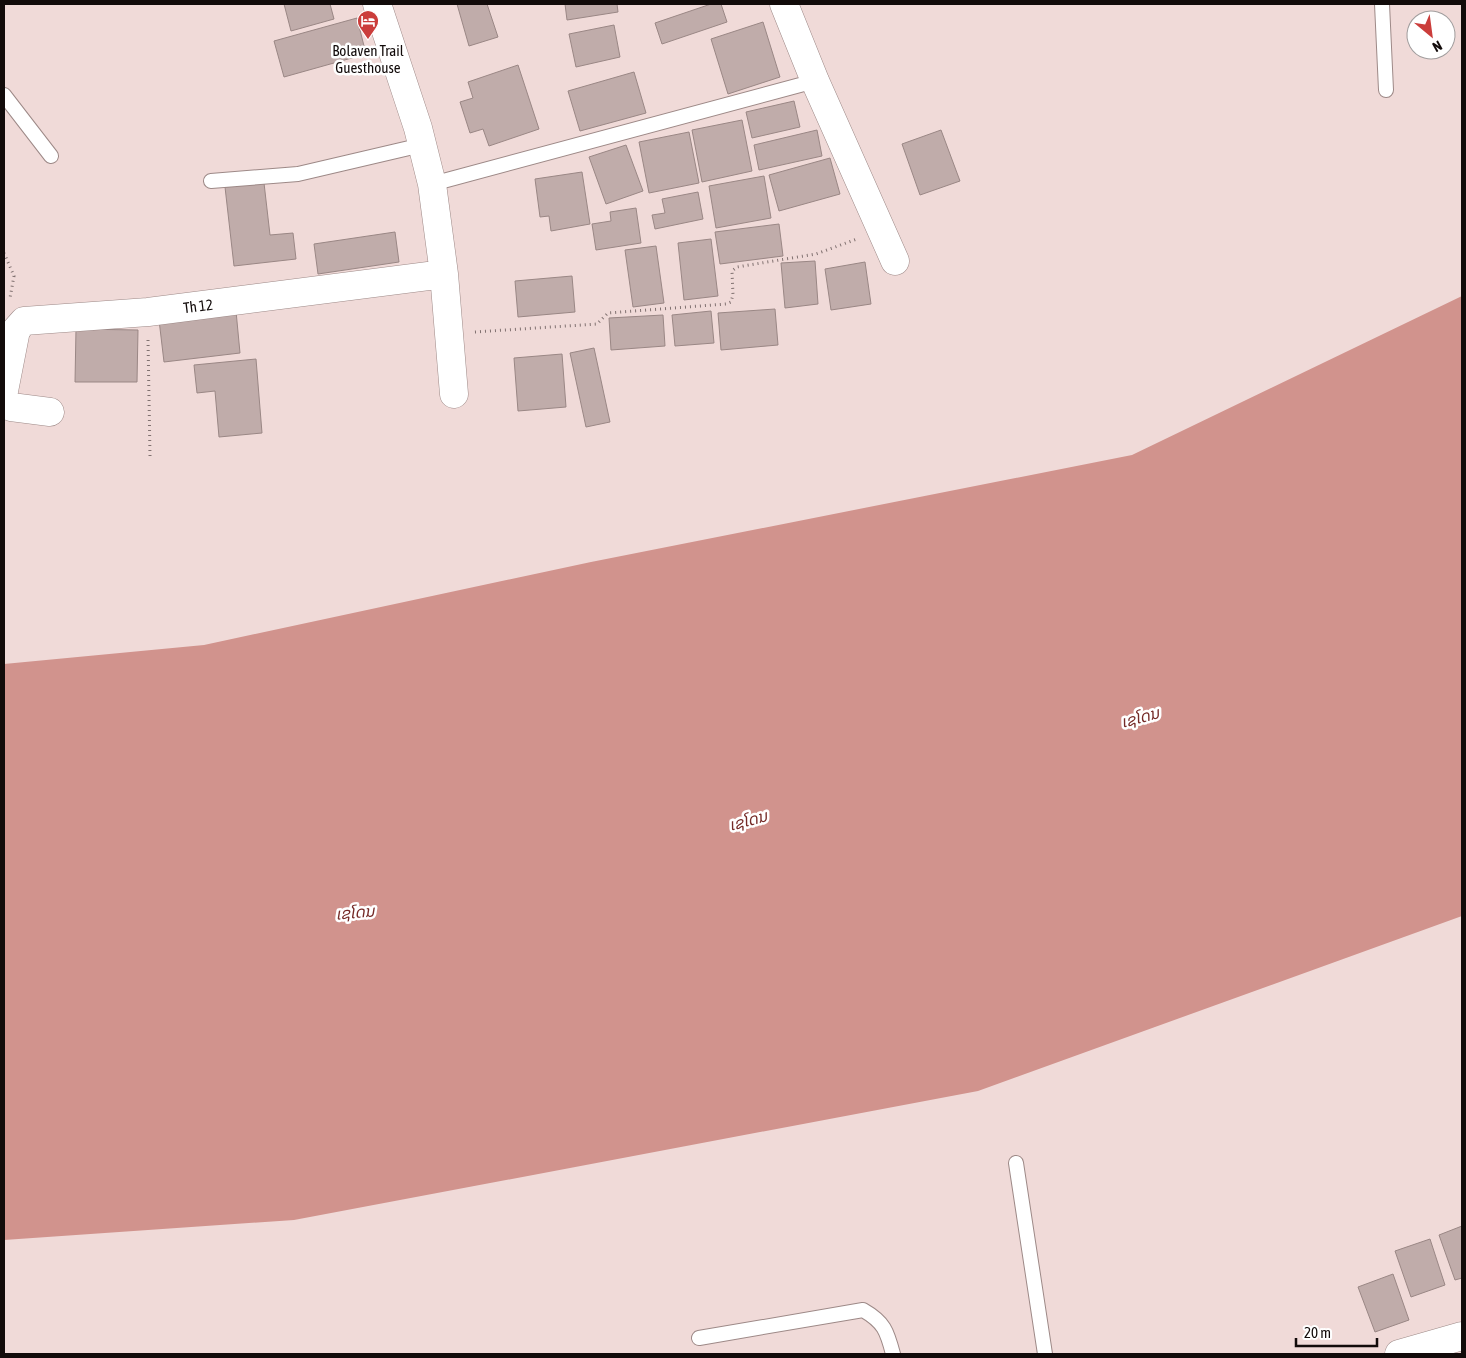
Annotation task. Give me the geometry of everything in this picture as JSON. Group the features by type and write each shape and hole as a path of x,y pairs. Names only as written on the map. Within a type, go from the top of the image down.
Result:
{"street":[{"path":"377,4 422,145 432,184 444,274 454,394"},
{"path":"784,4 815,81 895,261"},
{"name":"Th 12","path":"4,391 16,330 24,321 148,312 444,274"},
{"path":"4,403 11,407 50,412"},
{"path":"1399,1354 1462,1336"}],"lane":[{"path":"1382,4 1386,90"},
{"path":"432,184 815,81"},
{"path":"4,95 51,156"},
{"path":"211,181 298,174 422,145"},
{"path":"1016,1163 1045,1354"},
{"path":"699,1338 863,1310 878,1319 887,1333 893,1354"}],"path":[{"path":"449,334 597,324 608,313 726,304 731,302 733,295 732,270 737,267 816,254 882,231"},
{"path":"4,253 14,276 9,303"},
{"path":"148,312 150,456"}],"water":[{"name":"ເຊໂດນ","path":"1462,296 1462,916 978,1091 294,1220 4,1240 4,664 204,645 591,562 1132,455"}],"building":[{"path":"284,4 330,4 334,19 291,31"},
{"path":"457,4 487,4 498,37 469,46"},
{"path":"565,4 617,4 618,12 567,20"},
{"path":"711,4 721,4 727,22 662,44 655,23"},
{"path":"357,18 366,54 284,77 274,41"},
{"path":"763,22 780,77 728,94 711,39"},
{"path":"614,25 620,57 576,67 569,34"},
{"path":"518,65 539,129 489,146 483,129 470,133 460,102 473,98 468,82"},
{"path":"634,72 646,113 580,131 568,91"},
{"path":"794,101 800,127 752,138 746,112"},
{"path":"742,120 752,171 702,182 692,130"},
{"path":"817,130 822,156 759,170 754,145"},
{"path":"941,130 960,181 920,195 902,144"},
{"path":"689,132 699,183 649,193 639,142"},
{"path":"626,145 643,191 606,204 589,157"},
{"path":"830,158 840,194 779,211 769,175"},
{"path":"582,172 590,224 551,231 549,216 540,217 535,179"},
{"path":"764,176 771,218 716,228 709,186"},
{"path":"264,183 270,235 293,233 296,259 234,266 225,187"},
{"path":"698,192 703,219 655,229 652,215 665,213 662,199"},
{"path":"636,208 641,243 596,250 592,224 611,221 610,212"},
{"path":"779,224 783,256 720,264 715,232"},
{"path":"395,232 399,262 318,274 314,244"},
{"path":"711,239 718,296 684,300 678,243"},
{"path":"656,246 664,303 633,307 625,250"},
{"path":"815,261 818,304 785,308 781,263"},
{"path":"865,262 871,304 831,310 825,269"},
{"path":"572,276 575,312 518,317 515,281"},
{"path":"775,309 778,345 721,350 718,313"},
{"path":"236,311 240,353 164,362 159,320"},
{"path":"711,311 714,343 675,346 672,315"},
{"path":"663,315 665,346 611,350 609,318"},
{"path":"76,329 138,330 137,382 75,382"},
{"path":"594,348 610,422 586,427 570,353"},
{"path":"562,354 566,407 518,411 514,358"},
{"path":"256,359 262,433 219,437 215,391 197,393 194,365"},
{"path":"1462,1226 1462,1278 1455,1280 1439,1235"},
{"path":"1430,1239 1445,1285 1411,1297 1395,1251"},
{"path":"1393,1274 1409,1320 1375,1332 1358,1287"}],"place":[{"name":"Bolaven Trail Guesthouse","path":"368,40"}]}
